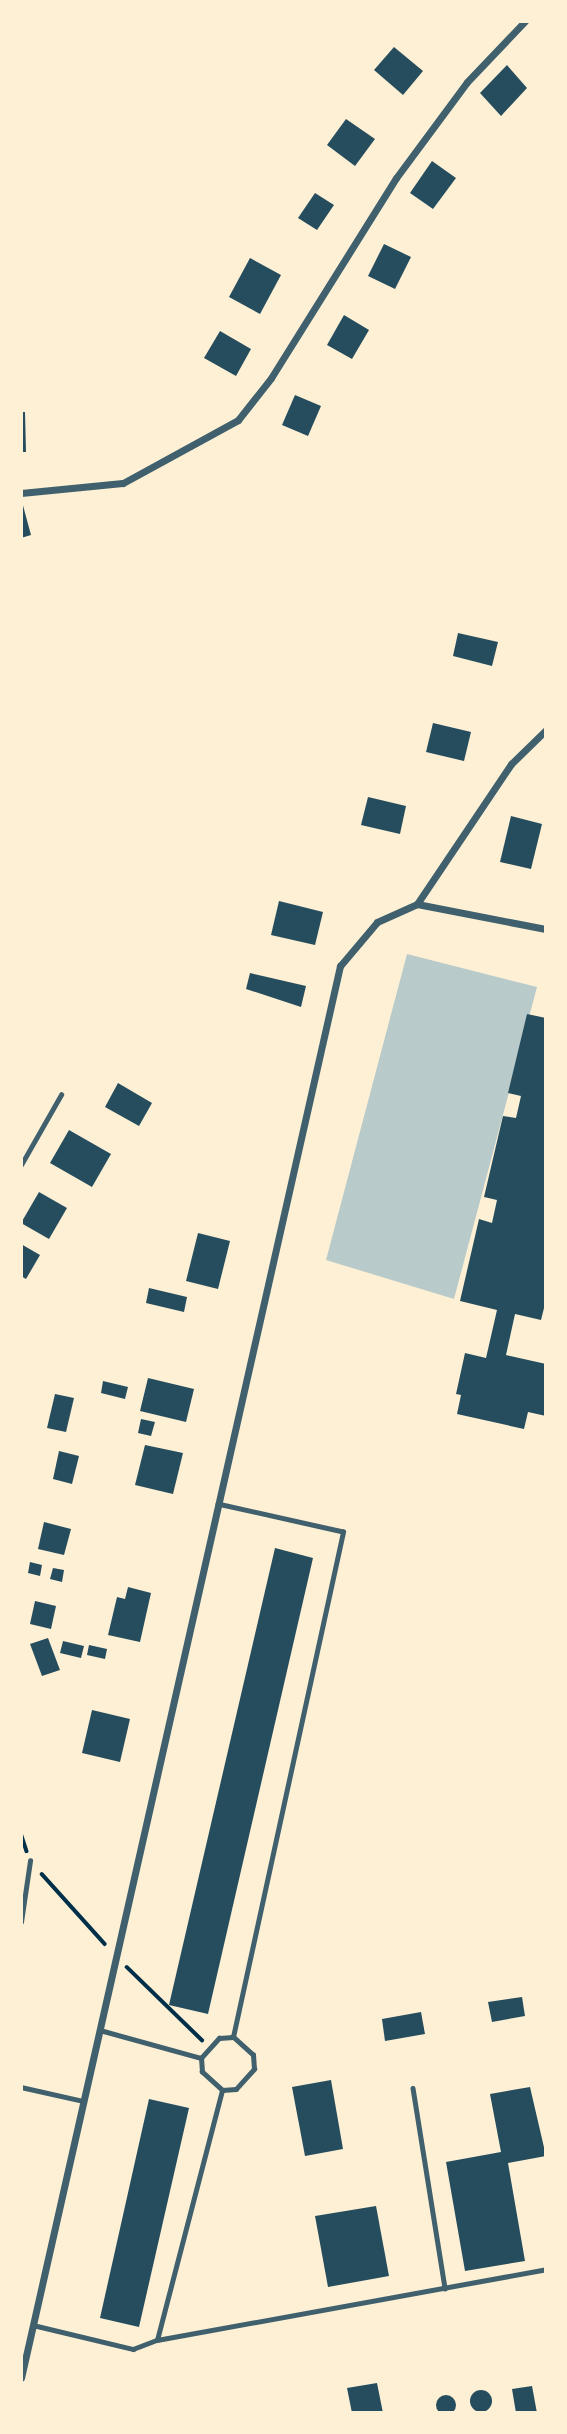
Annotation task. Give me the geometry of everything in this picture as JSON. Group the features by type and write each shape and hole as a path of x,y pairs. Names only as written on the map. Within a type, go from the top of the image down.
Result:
{"street":[{"path":"21,493 124,483 238,420 271,378 396,178 467,82 525,21"},
{"path":"21,2378 340,966 377,922 417,904 512,764 546,730"},
{"path":"417,904 546,929"}],"lane":[{"path":"21,1166 61,1095"},
{"path":"217,1504 343,1532 233,2037"},
{"path":"21,1922 30,1861"},
{"path":"100,2030 201,2057"},
{"path":"233,2037 253,2055 254,2069 247,2081 222,2090 202,2071 201,2057 219,2038 233,2037"},
{"path":"21,2087 84,2101"},
{"path":"413,2088 445,2288"},
{"path":"157,2340 222,2090"},
{"path":"33,2325 133,2349 157,2340 546,2269"}],"shaded area":[{"path":"407,954 537,987 454,1299 326,1260"}],"building":[{"path":"394,47 423,71 403,95 374,70"},
{"path":"507,65 527,88 501,116 480,93"},
{"path":"346,119 375,139 355,166 327,145"},
{"path":"432,161 456,178 433,209 410,193"},
{"path":"315,193 334,205 317,230 298,218"},
{"path":"384,244 411,257 395,289 368,276"},
{"path":"250,258 281,275 260,314 229,297"},
{"path":"344,315 369,330 352,359 327,345"},
{"path":"220,331 251,349 236,376 204,358"},
{"path":"295,395 321,406 308,436 282,425"},
{"path":"21,412 25,412 26,452 21,452"},
{"path":"21,498 31,535 21,538"},
{"path":"458,633 498,642 492,666 453,656"},
{"path":"433,723 471,732 464,761 426,752"},
{"path":"368,797 406,806 400,834 361,825"},
{"path":"511,816 542,824 531,869 500,862"},
{"path":"279,901 323,912 315,945 271,935"},
{"path":"250,973 306,986 301,1007 246,989"},
{"path":"527,1014 546,1018 546,1300 541,1320 515,1314 506,1355 546,1364 546,1416 528,1412 524,1429 457,1414 461,1395 456,1394 465,1353 486,1358 497,1310 460,1301 479,1219 492,1223 497,1200 484,1197 503,1116 516,1118 521,1096 508,1093"},
{"path":"118,1083 152,1103 139,1126 105,1107"},
{"path":"69,1130 111,1154 92,1187 50,1163"},
{"path":"39,1192 67,1208 49,1239 21,1223"},
{"path":"198,1233 230,1241 218,1289 186,1281"},
{"path":"21,1244 40,1255 26,1279 21,1276"},
{"path":"149,1288 187,1297 184,1312 146,1303"},
{"path":"148,1378 194,1389 186,1422 140,1411"},
{"path":"103,1381 128,1387 125,1399 101,1393"},
{"path":"55,1394 74,1398 66,1432 47,1428"},
{"path":"141,1419 155,1422 151,1436 138,1433"},
{"path":"145,1445 183,1453 173,1494 135,1485"},
{"path":"59,1451 79,1456 72,1484 53,1479"},
{"path":"44,1522 71,1529 64,1555 38,1549"},
{"path":"275,1548 313,1558 208,2014 169,2005"},
{"path":"30,1562 42,1565 40,1576 28,1573"},
{"path":"53,1568 64,1570 62,1582 50,1579"},
{"path":"128,1587 151,1593 140,1642 108,1635 117,1597 125,1599"},
{"path":"35,1601 56,1606 51,1629 30,1624"},
{"path":"48,1638 60,1670 42,1676 30,1644"},
{"path":"63,1641 84,1646 81,1658 60,1653"},
{"path":"89,1645 107,1649 105,1659 87,1655"},
{"path":"92,1710 130,1719 120,1762 82,1753"},
{"path":"522,1997 525,2016 492,2022 488,2002"},
{"path":"421,2012 425,2034 385,2041 382,2019"},
{"path":"331,2080 343,2149 305,2156 292,2087"},
{"path":"530,2087 546,2156 508,2163 525,2261 465,2271 446,2162 501,2152 490,2094"},
{"path":"149,2099 189,2108 139,2327 100,2318"},
{"path":"376,2206 389,2276 328,2287 315,2216"},
{"path":"377,2383 383,2413 352,2413 347,2388"},
{"path":"532,2386 537,2413 516,2413 512,2389"},
{"path":"481,2390 489,2393 492,2401 489,2409 481,2412 473,2409 470,2401 473,2393"},
{"path":"446,2395 453,2398 456,2405 453,2412 446,2415 439,2412 436,2405 439,2398"}]}
